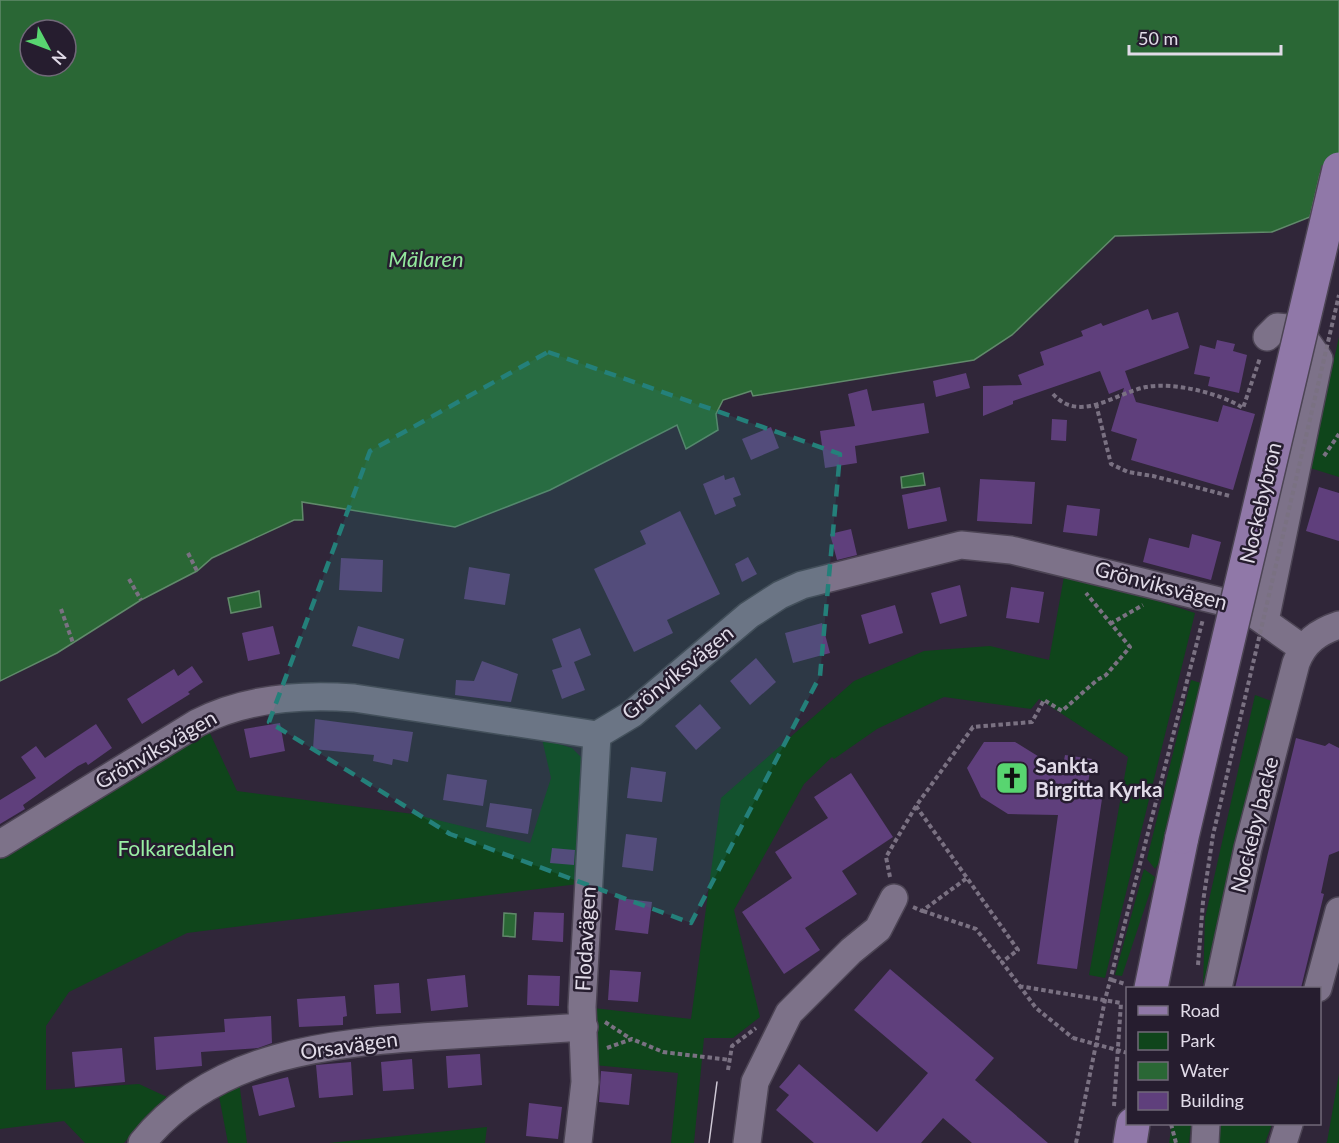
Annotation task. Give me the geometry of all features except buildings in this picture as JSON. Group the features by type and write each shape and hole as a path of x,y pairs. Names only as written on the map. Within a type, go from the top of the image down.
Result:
{"main road":[{"name":"Nockebybron","path":"1191,839 1339,169"},
{"name":"Nockebybron","path":"1191,839 1339,239"},
{"path":"1138,986 1191,839"},
{"path":"1173,987 1191,839"},
{"path":"1123,1116 1130,1143"},
{"path":"1152,1143 1154,1125"}],"street":[{"path":"1265,621 1319,359 1298,329 1277,327 1267,337"},
{"name":"Grönviksvägen","path":"0,844 197,723 219,712 262,701 322,696 354,698 597,735 632,714 749,615 780,595 802,585 962,545 1011,550 1244,607 1265,621 1299,655"},
{"path":"1299,655 1322,631 1339,625"},
{"name":"Nockeby backe","path":"1218,987 1248,848 1299,655"},
{"name":"Flodavägen","path":"578,1143 586,1055 584,1027 597,735"},
{"path":"747,1143 755,1082 789,1013 851,951 878,929 894,898"},
{"path":"1318,987 1339,911"},
{"name":"Orsavägen","path":"142,1143 180,1104 225,1075 276,1057 359,1041 584,1027"},
{"path":"1205,1143 1206,1125"},
{"path":"1284,1143 1289,1125"}],"path":[{"name":"Nockebybron","path":"1198,965 1203,902 1214,835 1339,295"},
{"path":"1053,394 1062,403 1086,408 1146,387 1169,386 1226,397 1243,408 1267,337"},
{"path":"1096,404 1112,464 1128,472 1153,476 1230,496"},
{"path":"188,553 197,571"},
{"path":"129,579 141,600"},
{"path":"1083,590 1130,647 1106,675 1096,680 1062,711 1044,700 1032,722 973,727 916,806 886,857 894,898 922,911 976,929 1036,1008 1073,1038 1126,1052"},
{"path":"1076,1143 1105,1000 1208,600"},
{"path":"60,609 73,643"},
{"path":"1110,624 1131,612"},
{"path":"916,806 1018,950 1002,962"},
{"path":"922,911 967,878"},
{"path":"1112,980 1138,986"},
{"path":"1019,986 1121,1003 1123,1116"},
{"path":"586,1055 632,1040 663,1052 729,1060 728,1070"},
{"path":"1171,1125 1176,1143"}],"highlighted area":[{"path":"548,352 840,454 820,676 691,923 450,834 269,722 370,451"}],"green space":[{"path":"1339,337 1339,477 1310,468"},
{"path":"1065,571 1195,613 1105,978 1089,975 1128,757 1039,699 1031,709 944,697 877,729 834,759 832,757 804,784 734,910 760,1017 733,1038 704,1038 694,1143 671,1143 678,1073 594,1065 593,1008 691,1019 721,798 854,681 924,651 990,646 1049,660"},
{"path":"1191,680 1201,683 1160,861 1155,869 1147,859"},
{"path":"1255,695 1274,702 1203,986 1205,918"},
{"name":"Folkaredalen","path":"208,729 237,791 413,814 530,843 551,778 542,739 572,748 582,758 578,884 187,933 69,992 46,1026 46,1090 139,1084 167,1097 146,1116 124,1143 85,1143 64,1121 0,1129 0,858"},
{"path":"1144,869 1155,877 1122,976 1115,975"},
{"path":"1339,1074 1339,1143 1326,1143 1327,1142"},
{"path":"239,1081 247,1143 228,1143 218,1091"},
{"path":"1172,1125 1191,1125 1189,1143 1169,1143"},
{"path":"1220,1125 1272,1125 1265,1143 1219,1143"},
{"path":"487,1127 485,1143 329,1143"}],"water":[{"name":"Mälaren","path":"0,0 1339,0 1339,174 1320,174 1310,217 1272,232 1115,236 1012,335 974,360 753,396 751,391 723,400 716,414 718,430 686,449 677,425 550,490 455,527 302,502 303,520 294,520 212,558 197,571 141,600 57,653 0,681"},
{"path":"923,473 925,485 902,488 901,477"},
{"path":"259,591 261,607 231,613 228,598"},
{"path":"504,913 516,914 515,937 503,936"}],"tram line":[{"path":"709,1143 717,1082"}],"place":[{"name":"Sankta Birgitta Kyrka","path":"1012,778"}]}
